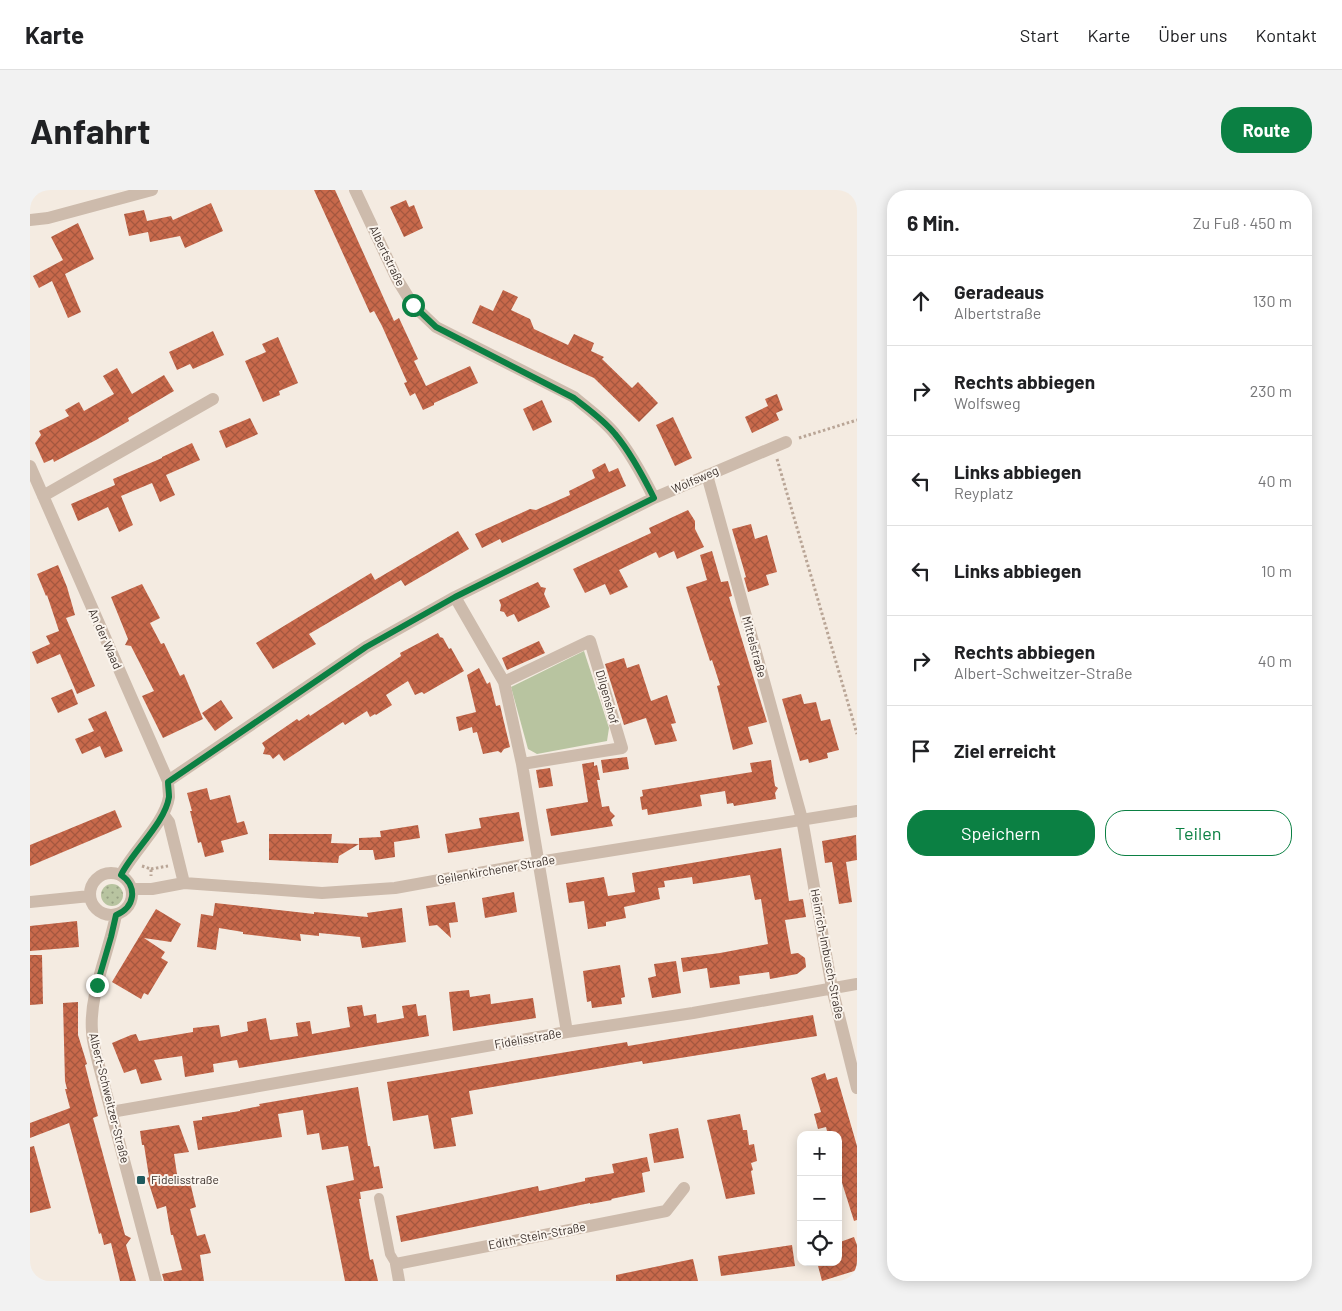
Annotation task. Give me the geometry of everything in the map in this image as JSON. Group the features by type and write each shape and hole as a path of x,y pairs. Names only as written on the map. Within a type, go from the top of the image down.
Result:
{"street":[{"path":"30,220 48,218 152,190"},
{"name":"Albertstraße","path":"355,190 397,279 413,305 436,327 574,398 590,410 615,434 641,472 654,498"},
{"path":"43,496 212,400"},
{"name":"Wolfsweg","path":"168,782 366,647 455,597 654,498 786,442"},
{"name":"An der Waad","path":"30,466 168,782"},
{"name":"Mittelstraße","path":"707,475 802,819"},
{"path":"455,597 504,682 522,764 567,1032"},
{"name":"Dilgenshof","path":"504,682 590,641 622,748 522,764"},
{"path":"121,875 128,862 163,814 169,797 168,782"},
{"name":"Geilenkirchener Straße","path":"132,889 152,889 184,883 322,893 395,888 539,862 857,811"},
{"path":"163,814 169,822 184,883"},
{"name":"Heinrich-Imbusch-Straße","path":"802,819 832,988 857,1088"},
{"path":"112,872 128,880 132,889 132,900 129,905 116,915 104,914 97,910 90,896 91,887 96,879 103,874 112,872"},
{"path":"30,902 90,896"},
{"name":"Albert-Schweitzer-Straße","path":"116,915 97,985 92,1031 111,1112 156,1281"},
{"name":"Fidelisstraße","path":"111,1112 567,1032 694,1014 857,984"},
{"name":"Edith-Stein-Straße","path":"396,1264 666,1211 684,1188"},
{"path":"396,1264 399,1281"}],"lane":[{"path":"380,1198 390,1254 396,1264"}],"path":[{"path":"786,442 857,420"},
{"path":"773,447 857,734"},
{"path":"128,862 151,869 152,889"}],"green space":[{"path":"584,651 609,728 607,741 537,754 528,749 511,687"},
{"path":"108,884 116,884 123,891 123,899 116,906 108,906 101,899 101,891"}],"building":[{"path":"314,190 335,190 394,321 399,318 418,359 414,361 426,386 470,366 478,383 423,410 415,393 410,396 404,383 407,382 382,326 374,311 370,313"},
{"path":"406,200 409,207 414,205 423,228 404,237 390,207"},
{"path":"211,203 223,231 185,248 180,236 150,242 148,232 129,236 124,214 144,210 147,221 171,216 173,220"},
{"path":"78,223 94,259 65,274 81,312 68,318 52,281 39,288 33,276 63,260 51,237"},
{"path":"503,290 518,297 511,310 530,319 534,329 568,345 574,334 594,343 591,351 604,357 602,359 632,388 638,382 658,403 639,422 594,378 472,323 480,305 493,311"},
{"path":"213,331 224,355 193,369 190,364 177,370 169,352"},
{"path":"278,337 298,383 279,391 280,395 263,402 245,361 266,352 262,344"},
{"path":"117,368 132,394 164,375 174,391 128,418 129,421 96,440 54,462 53,459 44,463 35,443 41,435 39,431 69,416 65,410 79,402 84,411 114,394 103,376"},
{"path":"777,394 783,410 776,413 779,420 752,433 745,417 768,406 765,399"},
{"path":"542,400 552,422 533,431 523,409"},
{"path":"673,417 692,458 675,466 656,425"},
{"path":"250,418 258,434 226,448 219,431"},
{"path":"192,443 200,460 166,475 175,495 160,502 152,483 121,496 133,525 119,532 108,507 78,521 71,504 115,485 113,479"},
{"path":"605,463 609,472 618,468 626,486 502,543 500,539 482,548 475,534 530,509 536,510 570,495 569,491 595,478 592,470"},
{"path":"688,510 695,521 695,529 704,547 677,559 674,551 659,558 656,552 619,570 628,587 610,595 605,584 585,593 573,569 651,533 649,528"},
{"path":"751,524 755,539 767,535 777,572 766,575 769,585 748,592 744,578 746,577 732,529"},
{"path":"458,531 469,549 405,586 401,580 309,634 316,644 273,669 256,643 371,573 375,580"},
{"path":"712,551 721,582 728,581 732,596 729,597 767,722 748,727 753,744 733,750 717,686 720,685 712,660 710,661 686,587 707,580 700,555"},
{"path":"58,565 75,615 66,618 95,686 77,694 60,654 37,664 32,652 50,644 46,636 59,631 47,595 37,574"},
{"path":"538,582 541,587 546,588 544,594 550,607 518,622 514,614 507,617 504,612 500,611 501,605 499,600"},
{"path":"142,584 160,618 150,623 161,644 164,643 180,676 184,674 203,719 163,738 142,696 154,691 131,646 125,645 128,639 111,597"},
{"path":"438,633 449,649 451,648 464,671 424,694 422,692 415,695 408,681 386,695 392,705 376,715 370,717 367,711 345,725 343,722 284,761 279,754 273,759 270,755 263,754 265,748 262,743 297,719 299,721 309,714 310,716 401,656 400,653"},
{"path":"539,641 545,653 507,670 502,658"},
{"path":"624,658 627,668 639,664 651,701 667,695 676,723 671,724 677,741 655,745 646,718 624,725 605,664"},
{"path":"479,668 487,684 490,682 496,706 500,705 510,747 504,749 501,753 498,751 483,754 477,732 473,733 472,727 459,731 456,717 476,712 467,675"},
{"path":"72,689 78,704 58,713 51,698"},
{"path":"801,694 804,704 816,702 821,721 830,719 839,750 827,753 828,758 809,763 808,759 800,761 782,699"},
{"path":"221,700 233,718 215,731 202,713"},
{"path":"106,711 123,751 105,758 100,746 82,754 75,739 94,731 88,719"},
{"path":"627,757 629,769 603,773 601,760"},
{"path":"771,760 775,786 778,788 775,793 776,799 734,806 733,803 727,804 725,791 700,795 702,806 648,815 647,809 642,810 640,797 643,796 642,790 752,772 750,763"},
{"path":"594,762 594,766 597,765 600,780 597,780 602,807 609,806 610,811 615,816 611,820 613,826 551,836 546,809 588,802 582,764"},
{"path":"550,768 553,786 539,788 536,770"},
{"path":"207,788 210,800 230,795 237,823 244,821 248,834 221,841 224,852 205,857 201,842 198,843 187,793"},
{"path":"115,810 122,827 30,866 30,845"},
{"path":"519,812 524,841 448,853 445,834 481,828 479,818"},
{"path":"418,825 420,838 394,842 395,857 375,860 373,850 359,850 359,838 381,837 380,831"},
{"path":"269,834 332,834 331,843 359,844 339,856 338,863 269,860"},
{"path":"856,835 857,860 846,862 852,902 839,904 832,862 825,863 822,841"},
{"path":"781,848 789,901 803,899 806,917 785,920 791,954 798,953 805,958 806,967 797,974 770,979 769,972 739,976 740,984 710,988 707,968 683,972 681,958 768,944 761,899 755,900 750,875 693,884 692,877 664,881 665,887 658,888 660,899 624,907 626,918 606,922 606,926 588,929 584,901 569,903 566,883 604,877 608,896 635,892 632,873"},
{"path":"514,892 517,912 485,918 482,898"},
{"path":"455,902 458,922 449,923 451,938 437,925 429,926 426,906"},
{"path":"215,903 314,914 314,912 368,917 367,913 402,908 406,942 362,948 360,937 319,933 319,936 300,934 301,941 243,934 243,932 219,928 216,950 197,947 201,914 213,916"},
{"path":"156,909 181,924 171,942 144,938 165,952 161,958 168,962 148,995 144,993 141,999 112,982"},
{"path":"77,921 79,947 30,951 30,926"},
{"path":"30,955 42,955 43,1004 30,1005"},
{"path":"676,961 681,993 652,998 648,978 656,976 654,964"},
{"path":"620,965 625,997 621,998 622,1004 592,1008 591,1001 587,1002 583,971"},
{"path":"469,990 470,997 490,994 491,1004 533,998 536,1018 453,1031 449,992"},
{"path":"78,1002 78,1035 87,1064 85,1065 98,1116 93,1118 125,1235 131,1238 126,1245 136,1281 120,1281 111,1243 104,1245 101,1233 99,1234 69,1123 30,1138 30,1123 70,1108 65,1089 67,1089 65,1081 63,1003"},
{"path":"416,1004 418,1016 426,1015 429,1036 239,1068 237,1060 213,1064 214,1072 185,1077 182,1056 154,1060 162,1080 141,1084 136,1069 124,1073 112,1043 136,1034 139,1041 193,1032 193,1028 219,1025 221,1037 248,1031 247,1022 266,1018 270,1040 298,1036 296,1023 310,1021 312,1034 350,1027 347,1007 362,1005 364,1016 376,1014 377,1023 404,1018 402,1006"},
{"path":"813,1015 817,1036 643,1064 642,1061 469,1091 473,1114 451,1118 456,1146 434,1149 428,1115 393,1121 387,1082 627,1042 628,1046"},
{"path":"825,1073 827,1080 837,1077 857,1146 857,1220 854,1221 842,1183 842,1131 827,1131 826,1127 818,1129 814,1114 821,1112 811,1078"},
{"path":"358,1087 368,1146 370,1146 374,1167 379,1166 383,1188 360,1192 361,1199 359,1199 370,1260 373,1259 378,1281 345,1281 326,1186 354,1180 348,1146 322,1150 319,1133 307,1135 303,1110 278,1114 282,1137 198,1150 193,1121 202,1120 202,1117 260,1106 259,1104"},
{"path":"740,1114 743,1130 747,1130 749,1145 754,1144 757,1161 751,1163 753,1170 751,1171 755,1194 726,1199 707,1120"},
{"path":"179,1125 189,1152 174,1154 178,1181 189,1178 196,1207 190,1209 197,1236 205,1234 211,1253 200,1255 204,1281 164,1281 162,1274 182,1270 173,1235 171,1235 166,1206 157,1209 147,1178 149,1177 140,1131"},
{"path":"678,1128 684,1158 654,1163 649,1134"},
{"path":"34,1146 51,1208 30,1213 30,1147"},
{"path":"647,1157 650,1171 642,1173 645,1192 401,1242 396,1216 538,1186 539,1191 585,1181 585,1178 614,1173 612,1164"},
{"path":"854,1237 857,1245 857,1270 822,1281 818,1266 842,1266 842,1241"},
{"path":"792,1245 795,1266 721,1276 718,1256"},
{"path":"693,1259 698,1281 616,1281 616,1275"}],"place":[{"name":"Fidelisstraße","path":"141,1180"}],"route":[{"path":"97,985 116,915 126,910 132,900 131,886 128,880 121,875 128,862 163,814 169,797 168,782 366,647 455,597 654,498 641,472 615,434 590,410 574,398 436,327 413,305"}]}
